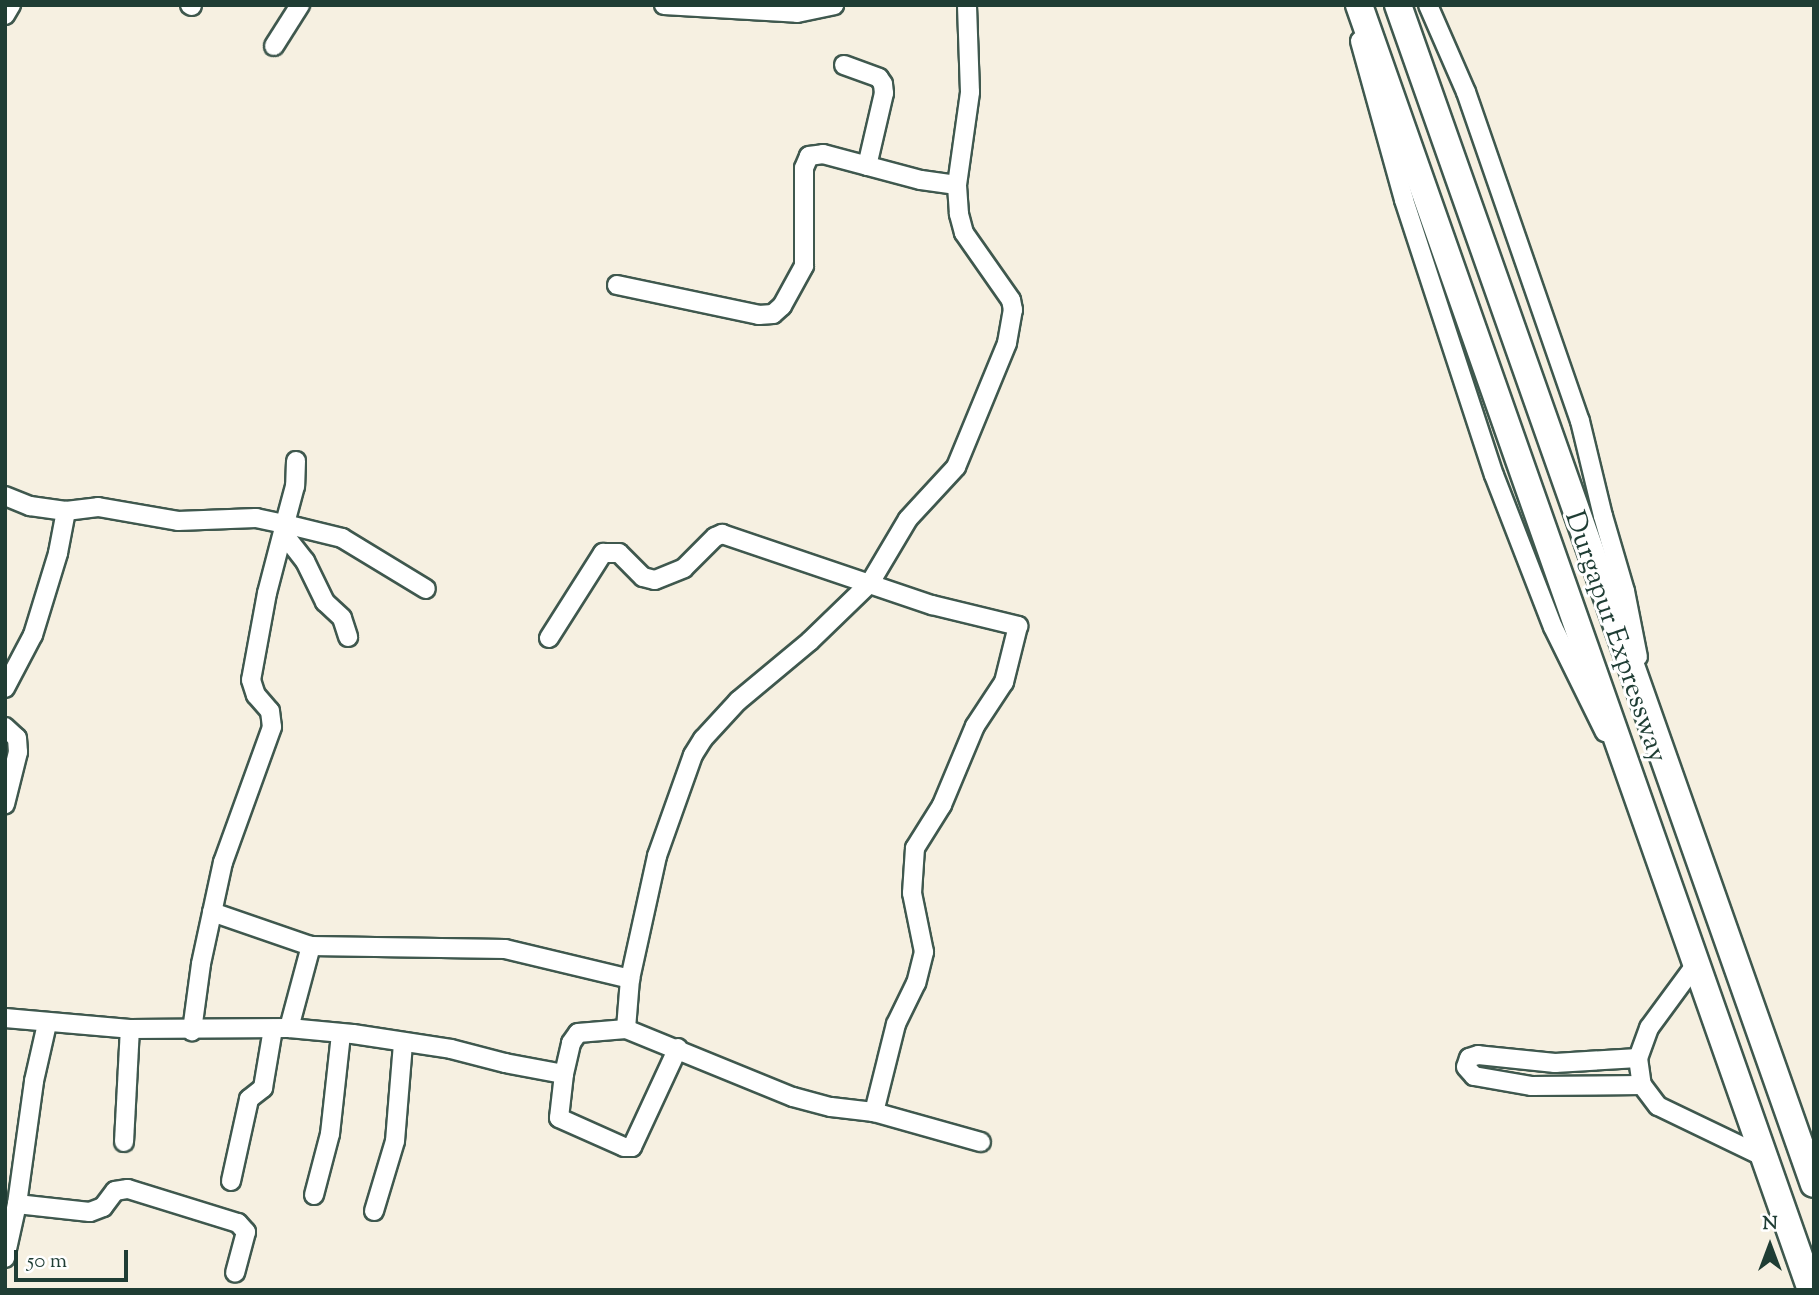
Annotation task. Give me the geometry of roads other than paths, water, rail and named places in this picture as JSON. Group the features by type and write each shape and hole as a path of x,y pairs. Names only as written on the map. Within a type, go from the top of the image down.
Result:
{"highway":[{"name":"Durgapur Expressway","path":"1359,5 1811,1290"},
{"name":"Durgapur Expressway","path":"1398,5 1814,1184"}],"street":[{"path":"5,15 11,5"},
{"path":"274,46 300,5"},
{"path":"664,5 797,13 834,5"},
{"path":"626,1029 631,979 657,856 693,755 703,739 738,701 810,641 870,583 908,519 956,467 973,430 1010,330 1011,300 964,233 959,214 957,185 970,92 967,5"},
{"path":"1351,5 1378,116 1493,475 1553,627 1593,711 1631,778"},
{"path":"1428,5 1466,92 1580,421 1625,591 1650,723"},
{"path":"844,65 879,78 883,85 884,93 867,166"},
{"path":"617,285 759,315 773,314 782,306 804,266 805,161 816,153 921,180 957,185"},
{"path":"192,1031 223,862 272,727 270,712 256,695 251,680 267,593 292,503 296,461"},
{"path":"5,496 30,506 66,511 98,507 178,521 256,518 284,528 342,538 426,589"},
{"path":"5,688 33,635 58,553 66,511"},
{"path":"284,528 305,561 325,602 342,618 348,637"},
{"path":"549,638 600,558 608,551 619,553 643,577 656,579 684,568 718,535 730,535 932,605 1012,623 1019,628 1004,682 975,726 946,798 915,848 912,893 924,952 916,983 896,1024 874,1112"},
{"path":"5,727 17,738 19,752 5,804"},
{"path":"212,912 312,946 505,949 631,979"},
{"path":"232,1181 249,1099 263,1088 281,1029 312,946"},
{"path":"1696,964 1649,1028 1638,1058 1642,1085 1653,1101 1672,1114 1764,1157"},
{"path":"5,1018 47,1024 130,1029 281,1029 341,1034 451,1049 564,1074"},
{"path":"5,1258 47,1024"},
{"path":"124,1142 130,1029"},
{"path":"678,1048 632,1147 624,1147 559,1118 571,1042 578,1033 626,1029 678,1048 793,1097 831,1107 874,1112 981,1142"},
{"path":"314,1195 330,1134 341,1034"},
{"path":"374,1211 394,1150 402,1043"},
{"path":"1638,1058 1533,1063 1478,1055 1469,1058 1466,1068 1470,1074 1493,1081 1564,1086 1642,1085"},
{"path":"1564,1063 1564,1086"},
{"path":"5,1140 24,1143"},
{"path":"13,1208 90,1212 103,1207 115,1191 128,1189 238,1223 246,1232 235,1273"}]}
